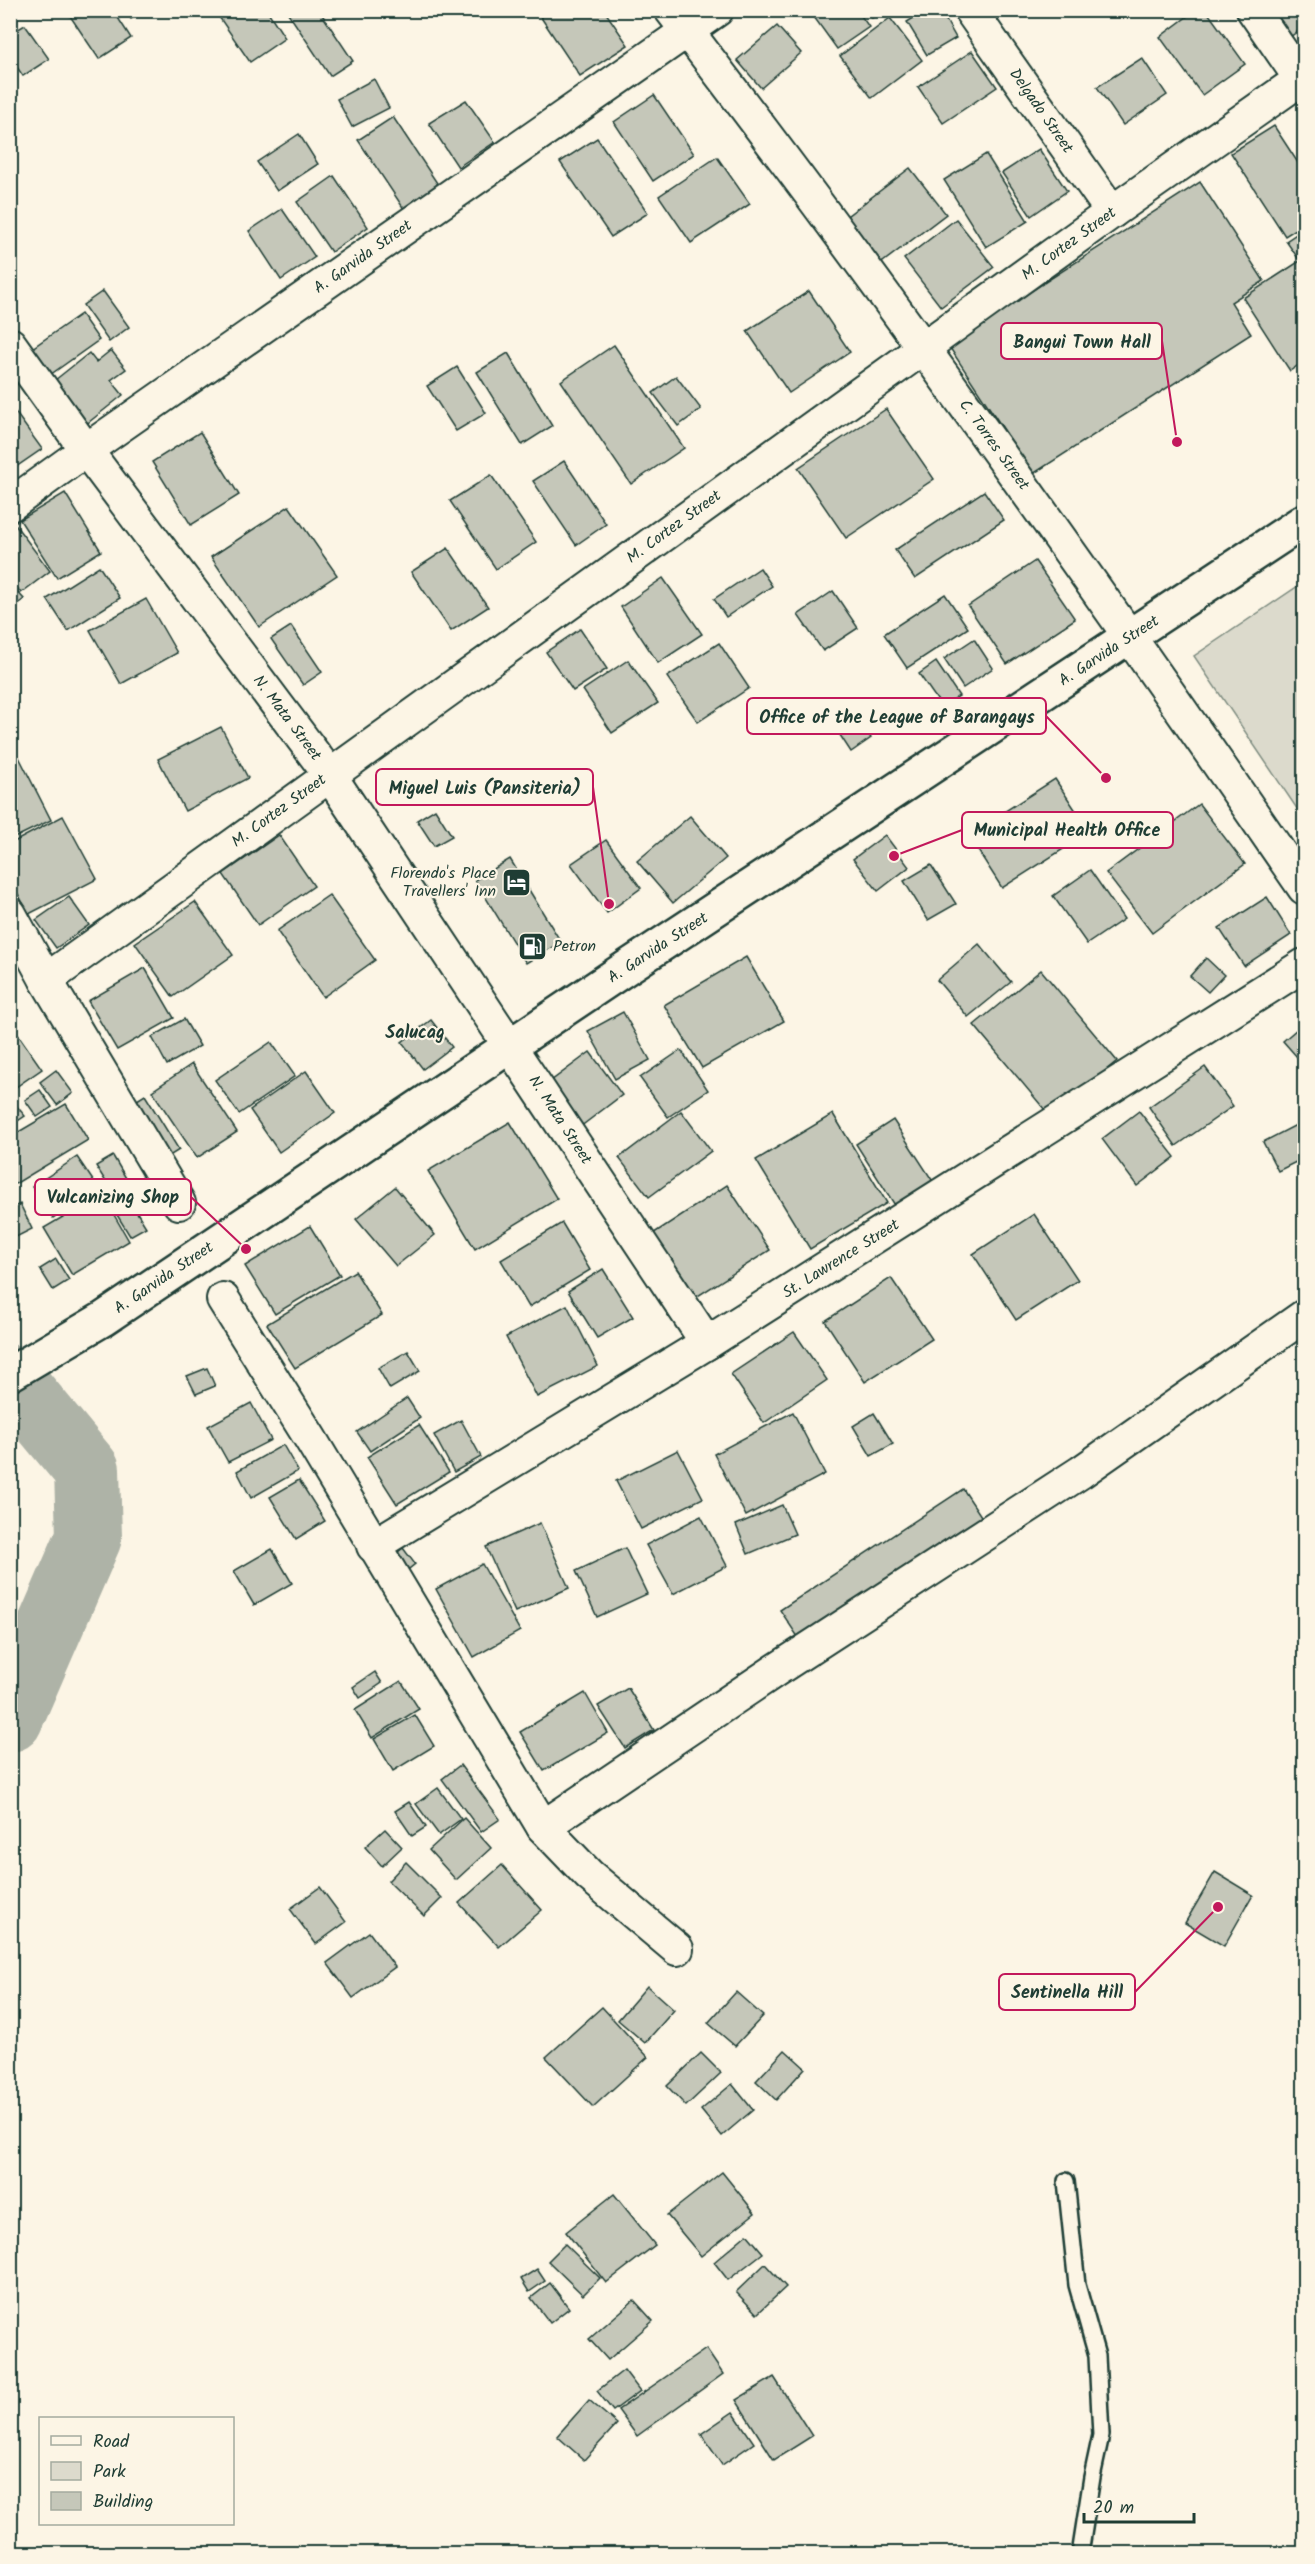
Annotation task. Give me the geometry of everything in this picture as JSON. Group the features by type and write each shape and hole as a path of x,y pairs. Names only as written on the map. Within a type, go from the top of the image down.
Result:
{"main road":[{"name":"A. Garvida Street","path":"10,1374 103,1319 1305,520"}],"street":[{"name":"A. Garvida Street","path":"10,505 679,21 717,10"},
{"name":"Delgado Street","path":"970,10 1113,212"},
{"path":"1253,10 1304,80"},
{"name":"C. Torres Street","path":"679,21 924,348 1131,636 1305,888"},
{"name":"M. Cortez Street","path":"46,980 329,774 1113,212 1304,80"},
{"name":"N. Mata Street","path":"10,344 86,450 329,774 707,1343"},
{"path":"10,915 46,980 179,1203"},
{"name":"St. Lawrence Street","path":"373,1546 707,1343 1305,965"},
{"path":"223,1299 310,1438 543,1827 590,1875 677,1949"},
{"path":"543,1827 776,1670 1081,1472 1305,1316"}],"lane":[{"path":"1066,2181 1077,2285 1097,2356 1101,2435 1080,2553"}],"green space":[{"path":"1304,582 1304,819 1194,656"}],"building":[{"path":"66,10 113,10 131,38 99,59"},
{"path":"125,10 143,10 131,19"},
{"path":"222,10 267,10 285,38 250,62 217,14"},
{"path":"286,10 319,10 353,61 330,76"},
{"path":"541,10 604,10 628,45 580,76 538,13"},
{"path":"809,10 857,10 869,27 837,49"},
{"path":"866,10 883,10 872,18"},
{"path":"927,10 940,10 956,38 927,55 907,22"},
{"path":"1196,10 1206,10 1245,64 1202,95 1160,37"},
{"path":"1269,10 1304,10 1304,27 1287,39"},
{"path":"890,18 922,60 872,98 840,56"},
{"path":"25,25 49,59 23,76 10,57 10,34"},
{"path":"777,26 801,53 761,88 737,60"},
{"path":"972,51 997,87 943,123 918,87"},
{"path":"1142,58 1167,95 1123,125 1097,87"},
{"path":"374,79 389,108 352,127 337,99"},
{"path":"654,95 694,154 653,181 614,122"},
{"path":"466,100 495,142 458,167 429,123"},
{"path":"393,117 443,192 408,215 358,140"},
{"path":"1274,126 1304,172 1304,224 1285,236 1231,153"},
{"path":"299,134 318,164 277,191 257,162"},
{"path":"597,138 648,213 611,237 560,162"},
{"path":"1039,149 1067,191 1031,216 1002,173"},
{"path":"986,154 1028,221 986,247 944,180"},
{"path":"717,157 750,204 691,243 659,196"},
{"path":"910,168 946,214 879,265 843,219"},
{"path":"334,176 368,227 331,252 297,202"},
{"path":"1200,182 1264,281 1231,302 1251,334 1033,474 948,345"},
{"path":"282,209 315,257 281,280 249,231"},
{"path":"956,219 994,267 941,307 904,259"},
{"path":"1304,229 1304,361 1290,371 1243,298 1300,261 1286,241"},
{"path":"103,291 129,327 109,342 83,305"},
{"path":"809,291 850,352 789,393 747,331"},
{"path":"81,314 99,340 47,377 28,351"},
{"path":"614,345 684,448 631,484 561,381"},
{"path":"111,350 126,369 111,380 123,395 84,426 50,384 89,353 96,362"},
{"path":"508,353 552,426 522,445 477,372"},
{"path":"457,367 486,413 456,431 427,386"},
{"path":"676,376 701,409 678,426 653,393"},
{"path":"10,405 42,449 10,471"},
{"path":"886,409 934,479 846,538 798,468"},
{"path":"200,432 239,495 191,525 152,462"},
{"path":"564,461 606,524 576,545 533,481"},
{"path":"491,475 536,542 496,569 450,501"},
{"path":"984,491 1004,520 915,579 895,550"},
{"path":"65,493 101,551 57,578 20,520"},
{"path":"289,506 337,575 259,627 211,557"},
{"path":"10,518 50,571 21,593 10,579"},
{"path":"448,548 488,607 451,631 411,572"},
{"path":"1035,561 1075,619 1007,664 968,606"},
{"path":"99,566 120,598 68,631 47,599"},
{"path":"760,568 772,586 726,617 714,599"},
{"path":"663,578 702,634 658,663 621,607"},
{"path":"10,584 24,599 10,610"},
{"path":"833,591 858,628 823,651 798,615"},
{"path":"945,594 968,628 907,668 884,634"},
{"path":"146,599 177,653 121,684 90,630"},
{"path":"291,626 322,672 303,685 271,639"},
{"path":"580,629 607,669 573,691 546,652"},
{"path":"974,639 993,668 963,688 944,659"},
{"path":"719,643 749,688 698,722 667,677"},
{"path":"628,660 658,703 612,733 583,690"},
{"path":"936,662 959,696 942,707 919,674"},
{"path":"856,716 871,738 851,752 836,729"},
{"path":"221,727 248,778 185,811 158,759"},
{"path":"19,757 51,820 10,840 10,761"},
{"path":"1055,779 1090,832 1002,888 968,835"},
{"path":"1199,804 1245,864 1152,933 1106,873"},
{"path":"435,809 452,836 434,846 417,820"},
{"path":"63,816 97,879 29,914 10,879 10,844"},
{"path":"690,816 726,858 673,903 637,861"},
{"path":"279,835 314,886 258,925 223,874"},
{"path":"885,835 909,867 878,891 853,859"},
{"path":"606,840 641,888 607,913 571,864"},
{"path":"510,859 561,942 526,963 475,880"},
{"path":"931,865 956,904 928,920 904,881"},
{"path":"1090,870 1124,919 1087,944 1053,896"},
{"path":"329,895 375,960 323,997 277,931"},
{"path":"69,897 89,925 56,948 36,920"},
{"path":"1267,897 1291,935 1244,966 1219,928"},
{"path":"195,902 233,955 173,997 135,943"},
{"path":"979,944 1011,982 968,1017 937,980"},
{"path":"746,957 784,1021 702,1068 664,1005"},
{"path":"1206,958 1224,975 1208,992 1190,976"},
{"path":"145,968 174,1018 117,1050 88,1001"},
{"path":"1041,970 1117,1061 1050,1116 974,1025"},
{"path":"623,1012 650,1060 615,1079 588,1031"},
{"path":"184,1019 200,1046 167,1065 152,1037"},
{"path":"431,1020 452,1047 423,1069 402,1042"},
{"path":"10,1023 42,1069 10,1091"},
{"path":"1304,1023 1304,1051 1297,1057 1283,1041"},
{"path":"271,1042 295,1076 239,1114 215,1080"},
{"path":"681,1050 708,1090 668,1117 640,1078"},
{"path":"590,1052 622,1095 580,1127 547,1084"},
{"path":"192,1064 237,1132 197,1158 152,1091"},
{"path":"1205,1067 1233,1106 1176,1146 1149,1107"},
{"path":"56,1070 73,1093 57,1105 40,1082"},
{"path":"306,1071 335,1113 279,1152 250,1110"},
{"path":"40,1090 52,1107 37,1117 25,1100"},
{"path":"145,1095 179,1150 163,1160 129,1105"},
{"path":"10,1098 25,1116 10,1126"},
{"path":"66,1104 88,1140 15,1184 10,1176 10,1137"},
{"path":"681,1111 711,1151 649,1197 619,1158"},
{"path":"1139,1111 1175,1157 1137,1186 1102,1139"},
{"path":"833,1114 887,1203 810,1249 756,1160"},
{"path":"893,1120 936,1186 898,1210 856,1144"},
{"path":"510,1122 557,1199 475,1249 428,1171"},
{"path":"1296,1125 1304,1141 1304,1158 1278,1171 1263,1142"},
{"path":"113,1156 130,1185 114,1195 96,1166"},
{"path":"77,1157 98,1188 53,1218 32,1187"},
{"path":"727,1185 770,1250 690,1301 648,1237"},
{"path":"395,1187 435,1235 396,1266 356,1219"},
{"path":"102,1194 129,1241 72,1275 44,1228"},
{"path":"130,1201 146,1227 130,1236 114,1210"},
{"path":"20,1204 32,1229 10,1240 10,1209"},
{"path":"1034,1214 1078,1280 1016,1320 973,1254"},
{"path":"562,1223 590,1270 529,1307 501,1260"},
{"path":"310,1226 340,1275 275,1314 245,1266"},
{"path":"56,1259 69,1280 53,1290 40,1269"},
{"path":"603,1269 633,1317 597,1338 568,1291"},
{"path":"355,1271 382,1315 295,1368 267,1324"},
{"path":"891,1278 932,1339 865,1382 825,1321"},
{"path":"567,1305 598,1366 537,1397 506,1337"},
{"path":"794,1332 827,1380 764,1423 731,1374"},
{"path":"408,1351 420,1371 390,1389 378,1368"},
{"path":"207,1368 215,1386 196,1394 187,1376"},
{"path":"407,1398 420,1418 370,1451 357,1432"},
{"path":"251,1403 271,1440 228,1462 208,1426"},
{"path":"793,1412 825,1474 746,1516 714,1454"},
{"path":"874,1413 893,1444 871,1456 853,1426"},
{"path":"461,1420 481,1457 454,1472 434,1435"},
{"path":"419,1425 449,1472 397,1504 367,1457"},
{"path":"283,1445 298,1471 251,1498 237,1471"},
{"path":"678,1450 703,1498 641,1529 616,1481"},
{"path":"299,1480 325,1521 296,1539 270,1497"},
{"path":"963,1489 985,1522 802,1643 780,1610"},
{"path":"782,1505 795,1534 748,1554 736,1525"},
{"path":"701,1516 727,1566 673,1594 646,1545"},
{"path":"540,1523 569,1588 515,1612 486,1547"},
{"path":"403,1548 415,1564 399,1577 387,1561"},
{"path":"625,1548 647,1594 597,1617 576,1571"},
{"path":"272,1549 292,1583 254,1605 234,1571"},
{"path":"482,1564 520,1631 474,1657 436,1589"},
{"path":"375,1672 382,1683 360,1698 353,1687"},
{"path":"401,1681 419,1709 372,1738 355,1710"},
{"path":"628,1688 654,1730 625,1748 598,1706"},
{"path":"585,1693 608,1733 544,1771 520,1732"},
{"path":"415,1715 434,1746 393,1771 374,1739"},
{"path":"460,1765 500,1819 481,1832 442,1779"},
{"path":"438,1788 461,1819 439,1835 416,1804"},
{"path":"409,1802 426,1827 412,1836 395,1811"},
{"path":"464,1818 491,1848 456,1880 429,1850"},
{"path":"385,1829 402,1847 382,1866 365,1847"},
{"path":"406,1862 442,1898 424,1916 388,1881"},
{"path":"502,1865 542,1910 499,1947 459,1903"},
{"path":"1215,1872 1253,1895 1224,1946 1185,1923"},
{"path":"320,1887 346,1922 316,1944 290,1909"},
{"path":"369,1932 395,1967 353,1998 327,1963"},
{"path":"647,1986 674,2010 645,2043 618,2020"},
{"path":"736,1992 763,2016 735,2046 708,2023"},
{"path":"602,2007 648,2057 593,2107 546,2057"},
{"path":"785,2050 805,2068 776,2100 756,2081"},
{"path":"701,2053 721,2073 686,2106 667,2086"},
{"path":"732,2084 753,2110 722,2136 701,2110"},
{"path":"722,2172 755,2213 701,2256 667,2215"},
{"path":"614,2194 655,2245 606,2283 566,2232"},
{"path":"747,2234 763,2253 728,2280 714,2262"},
{"path":"565,2244 600,2278 583,2295 548,2261"},
{"path":"765,2264 786,2287 757,2314 736,2292"},
{"path":"537,2269 545,2281 529,2292 521,2279"},
{"path":"550,2283 569,2308 550,2323 531,2298"},
{"path":"634,2300 653,2321 608,2360 589,2339"},
{"path":"706,2349 723,2374 637,2436 618,2410"},
{"path":"624,2370 640,2391 613,2411 597,2391"},
{"path":"774,2377 812,2436 774,2460 736,2400"},
{"path":"589,2400 617,2424 584,2460 557,2436"},
{"path":"733,2412 754,2443 722,2465 701,2434"}],"waterway":[{"path":"10,1377 87,1470 89,1537 10,1719"}],"place":[{"name":"Bangui Town Hall","path":"1177,442"},
{"name":"Office of the League of Barangays","path":"1106,778"},
{"name":"Municipal Health Office","path":"894,856"},
{"name":"Florendo's Place Travellers' Inn","path":"517,882"},
{"name":"Miguel Luis (Pansiteria)","path":"609,904"},
{"name":"Petron","path":"532,946"},
{"name":"Vulcanizing Shop","path":"246,1249"},
{"name":"Sentinella Hill","path":"1218,1907"}],"district":[{"name":"Salucag","path":"415,1033"}]}
